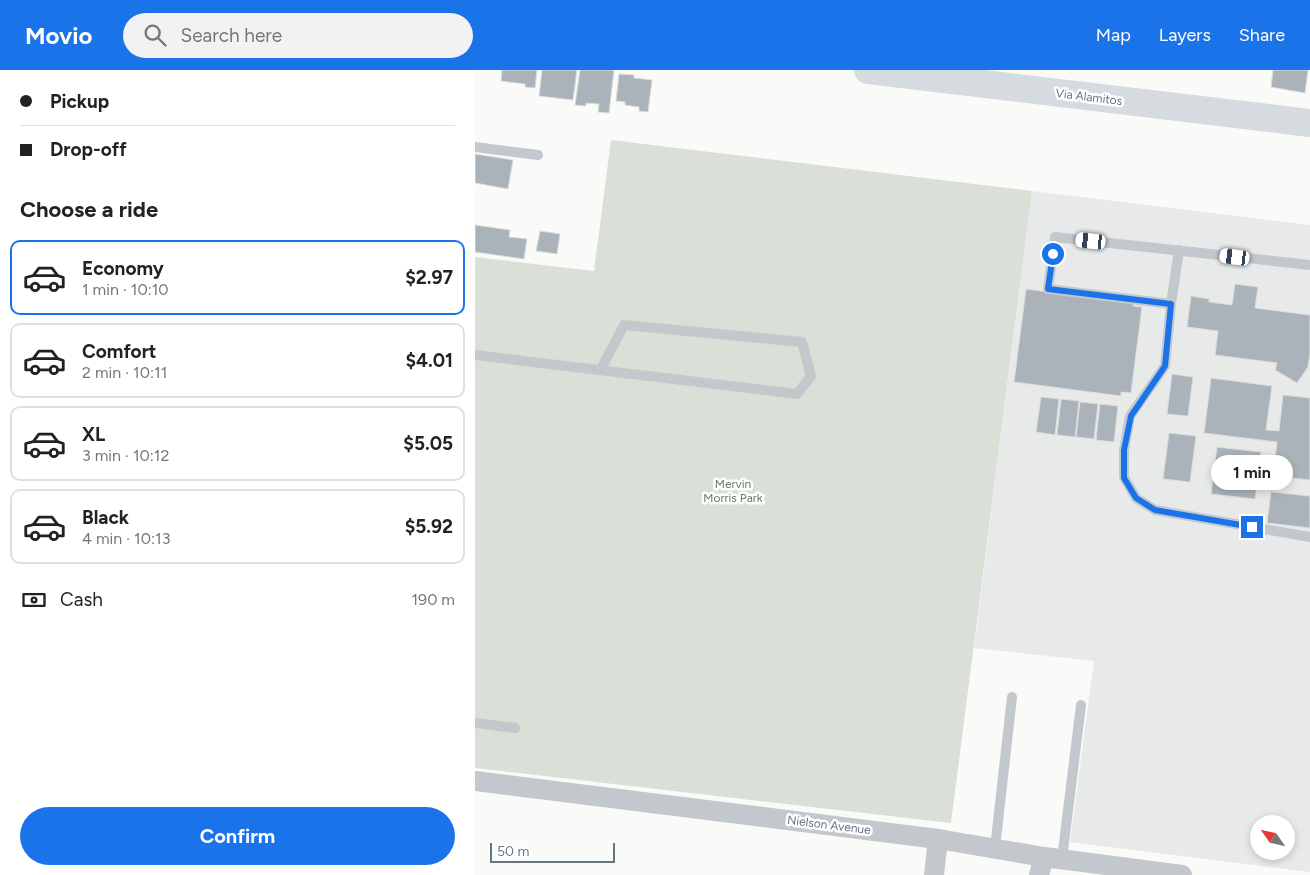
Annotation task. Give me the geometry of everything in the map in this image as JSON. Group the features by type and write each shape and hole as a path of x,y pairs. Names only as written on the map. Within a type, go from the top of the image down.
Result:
{"street":[{"name":"Via Alamitos","path":"868,70 1310,123"},
{"name":"Nielson Avenue","path":"475,781 939,839 995,848 1048,864 1181,875"},
{"path":"934,875 939,839"}],"lane":[{"path":"475,147 538,155"},
{"path":"1171,304 1048,289 1055,237 1310,265"},
{"path":"1179,250 1165,366 1131,416 1126,442 1124,478 1136,498 1155,510 1310,537"},
{"path":"475,354 797,394 811,376 802,342 624,325 601,369"},
{"path":"995,848 1012,697"},
{"path":"1048,864 1081,705"},
{"path":"475,723 515,728"}],"shaded area":[{"path":"1032,191 1310,225 1310,872 1070,842 1094,661 974,648"}],"green space":[{"name":"Mervin Morris Park","path":"611,140 1032,191 951,823 475,768 475,257 594,271"}],"building":[{"path":"502,70 537,70 535,88 525,87 525,84 501,81"},
{"path":"542,70 577,70 573,100 539,96"},
{"path":"580,70 614,70 609,113 598,112 599,104 586,103 586,106 575,105"},
{"path":"1273,70 1308,70 1305,93 1271,87"},
{"path":"619,74 634,75 634,78 652,80 648,112 639,111 639,107 625,105 625,102 616,101"},
{"path":"475,154 513,160 508,189 475,183"},
{"path":"475,225 510,230 509,237 527,239 524,259 475,252"},
{"path":"540,231 560,234 557,254 536,251"},
{"path":"1235,284 1258,287 1255,308 1310,315 1308,367 1297,383 1275,370 1277,363 1215,355 1218,331 1187,327 1191,296 1209,299 1209,302 1232,305"},
{"path":"1026,289 1133,303 1133,306 1142,307 1131,393 1121,392 1121,396 1014,382"},
{"path":"1172,374 1193,377 1188,416 1167,414"},
{"path":"1211,378 1272,386 1266,430 1279,431 1283,395 1310,398 1310,480 1273,476 1277,442 1204,433"},
{"path":"1041,397 1059,399 1055,435 1036,432"},
{"path":"1061,399 1079,401 1075,437 1057,435"},
{"path":"1080,402 1098,404 1094,439 1076,437"},
{"path":"1100,404 1118,406 1114,442 1096,440"},
{"path":"1169,433 1196,436 1190,482 1163,479"},
{"path":"1217,447 1261,452 1255,499 1211,494"},
{"path":"1271,492 1310,496 1310,528 1267,523"}],"route":[{"path":"1053,254 1048,289 1171,304 1165,366 1131,416 1124,450 1124,478 1136,498 1155,510 1252,527"}]}
